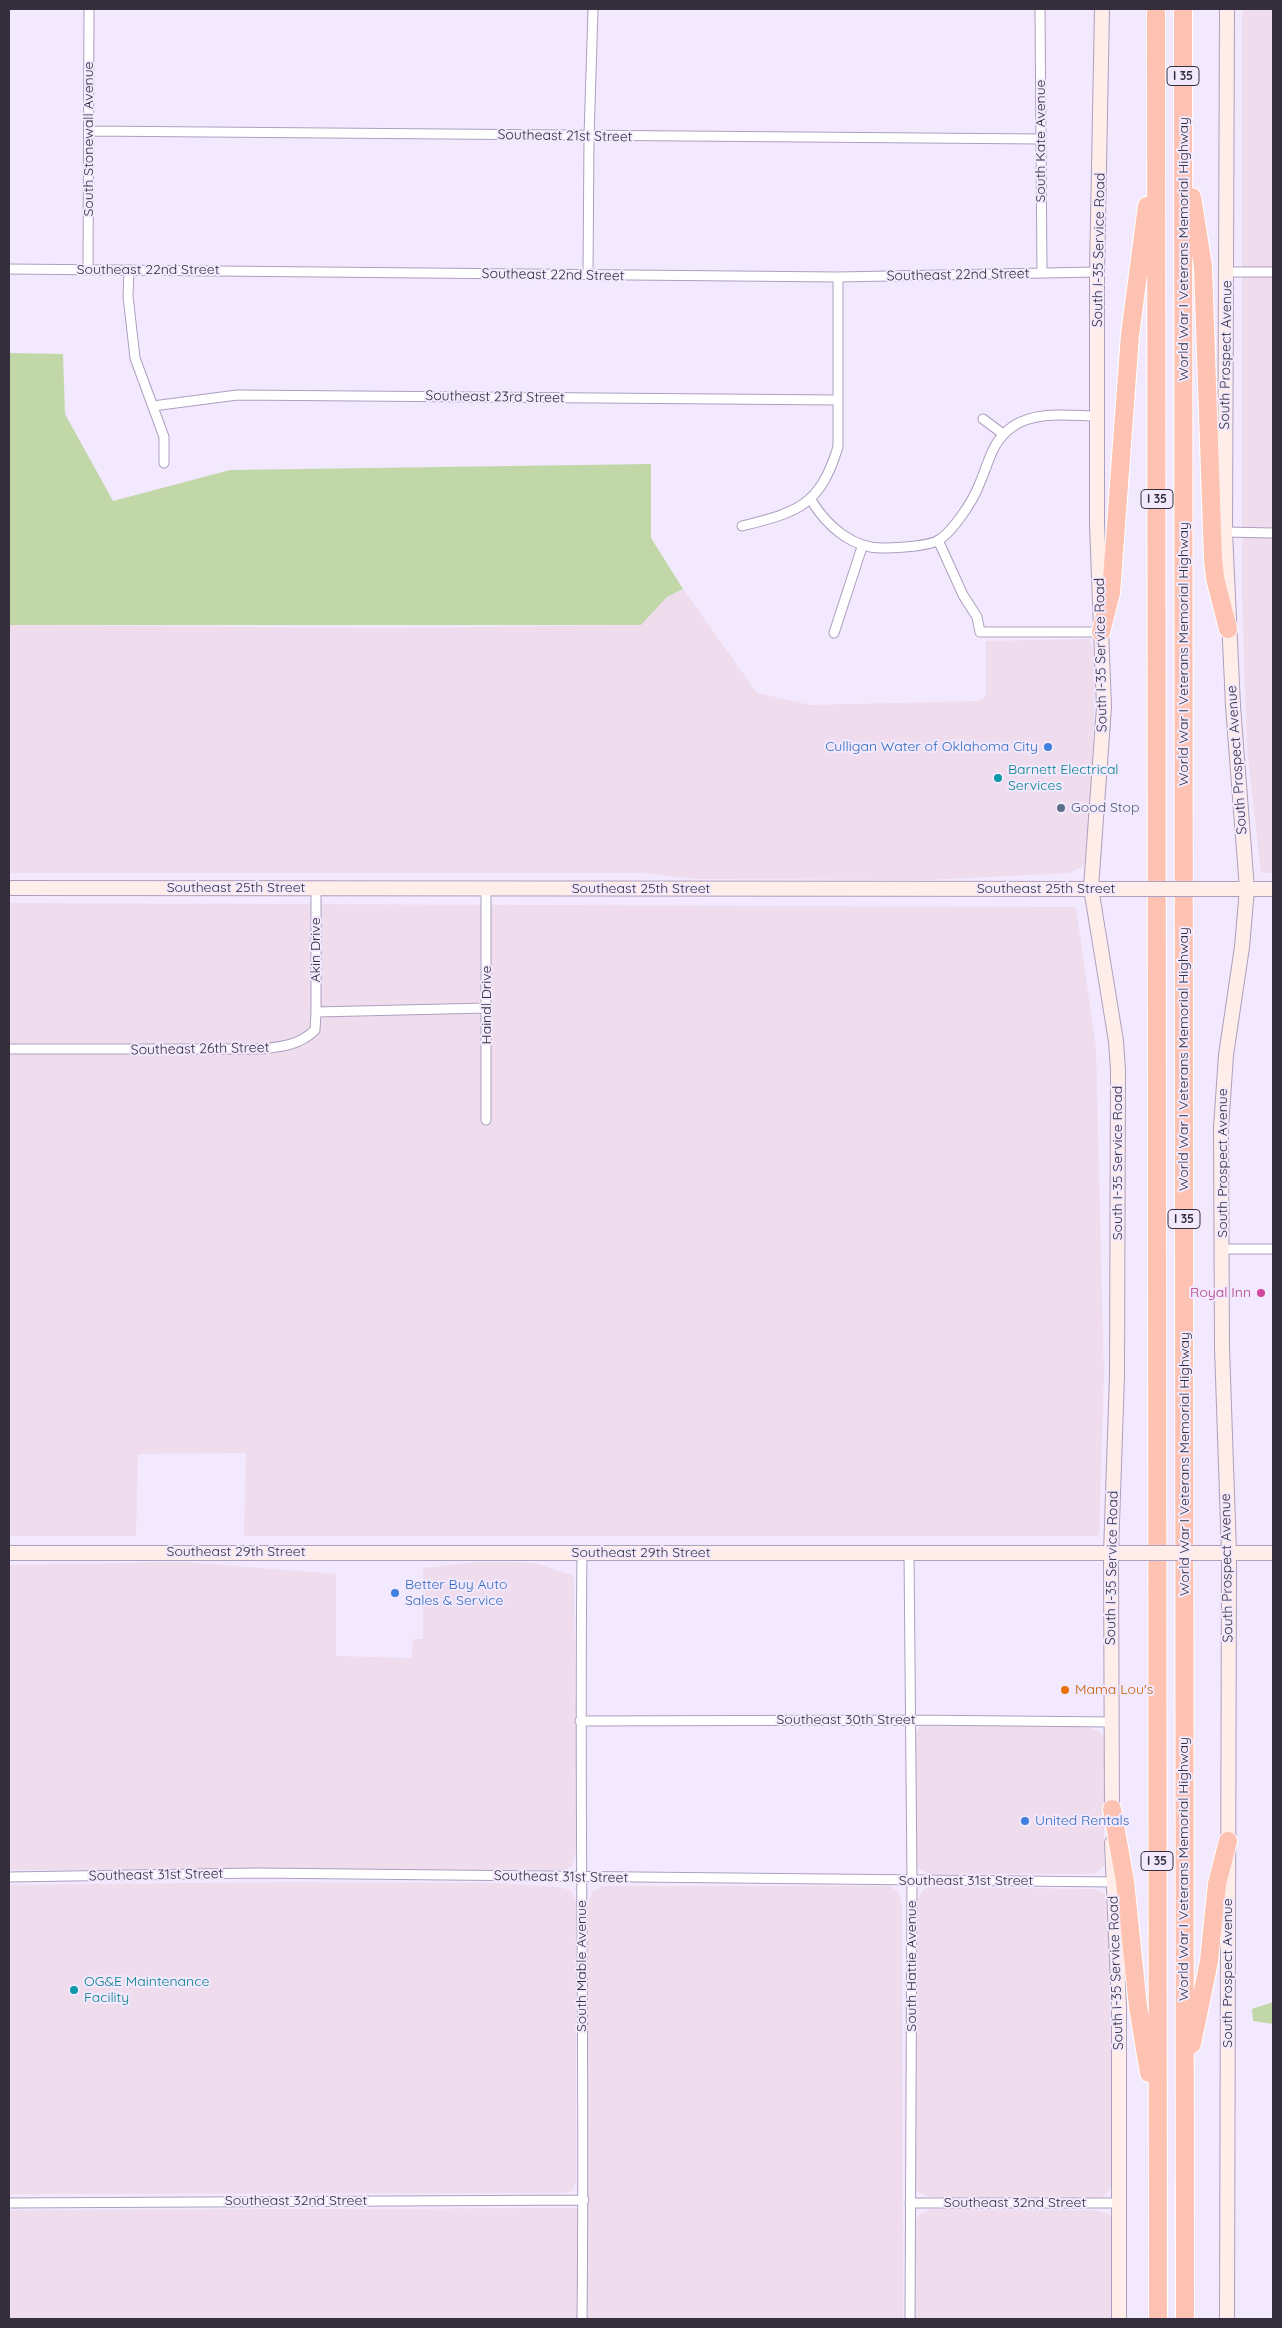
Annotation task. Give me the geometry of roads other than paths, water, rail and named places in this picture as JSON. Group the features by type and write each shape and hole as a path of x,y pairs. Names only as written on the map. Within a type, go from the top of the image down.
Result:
{"highway":[{"name":"World War I Veterans Memorial Highway","path":"1156,9 1158,2319"},
{"name":"World War I Veterans Memorial Highway","path":"1183,9 1185,2319"},
{"path":"1101,632 1111,593 1130,335 1156,139"},
{"path":"1184,142 1203,266 1213,559 1215,578 1228,629"},
{"path":"1112,1809 1125,1882 1138,2006 1157,2125"},
{"path":"1184,2081 1209,1961 1217,1884 1228,1841"}],"main road":[{"name":"South I-35 Service Road","path":"1102,9 1098,272 1098,524 1104,707 1091,888 1116,1041 1118,1070 1117,1376 1111,1553 1113,1882 1119,2007 1119,2319"},
{"name":"South Prospect Avenue","path":"1227,9 1225,532 1228,629 1248,889 1223,1086 1222,1348 1229,1553 1227,2319"},
{"name":"Southeast 25th Street","path":"9,888 1273,889"},
{"name":"Southeast 29th Street","path":"9,1552 1273,1553"}],"street":[{"name":"South Stonewall Avenue","path":"88,270 90,9"},
{"path":"586,9 591,22"},
{"path":"588,275 591,22 593,9"},
{"name":"South Kate Avenue","path":"1040,9 1042,273"},
{"name":"Southeast 21st Street","path":"89,131 589,137 1041,139"},
{"name":"Southeast 22nd Street","path":"9,269 838,277 1098,272"},
{"path":"130,270 128,296 134,358 164,437 164,463"},
{"path":"1226,272 1273,272"},
{"path":"742,526 788,512 811,500 831,470 838,447 838,277"},
{"name":"Southeast 23rd Street","path":"153,406 238,395 838,400"},
{"path":"811,500 822,518 862,547 874,549 895,548 938,540 960,518 971,502 980,485 993,447 1003,434 1027,419 1046,416 1098,416"},
{"path":"983,419 1003,434"},
{"path":"1225,532 1273,533"},
{"path":"938,540 963,595 977,617 980,632 1101,632"},
{"path":"834,633 862,547"},
{"name":"Akin Drive","path":"316,888 316,1012"},
{"name":"Haindl Drive","path":"486,889 486,1120"},
{"path":"316,1012 487,1008"},
{"name":"Southeast 26th Street","path":"9,1049 261,1050 283,1047 306,1040 315,1030 316,1012"},
{"path":"1222,1249 1273,1249"},
{"name":"South Mable Avenue","path":"582,1553 580,1721 584,2200 582,2319"},
{"name":"South Hattie Avenue","path":"909,1553 912,1880 910,2319"},
{"name":"Southeast 30th Street","path":"580,1721 911,1720 1112,1722"},
{"name":"Southeast 31st Street","path":"9,1877 267,1873 1113,1882"},
{"name":"Southeast 32nd Street","path":"9,2203 584,2200"},
{"name":"Southeast 32nd Street","path":"910,2203 1119,2204"}],"place":[{"name":"Culligan Water of Oklahoma City","path":"1048,747"},
{"name":"Barnett Electrical Services","path":"998,778"},
{"name":"Good Stop","path":"1061,808"},
{"name":"Royal Inn","path":"1261,1293"},
{"name":"Better Buy Auto Sales & Service","path":"395,1593"},
{"name":"Mama Lou's","path":"1065,1690"},
{"name":"United Rentals","path":"1025,1821"},
{"name":"OG&E Maintenance Facility","path":"74,1990"}]}
